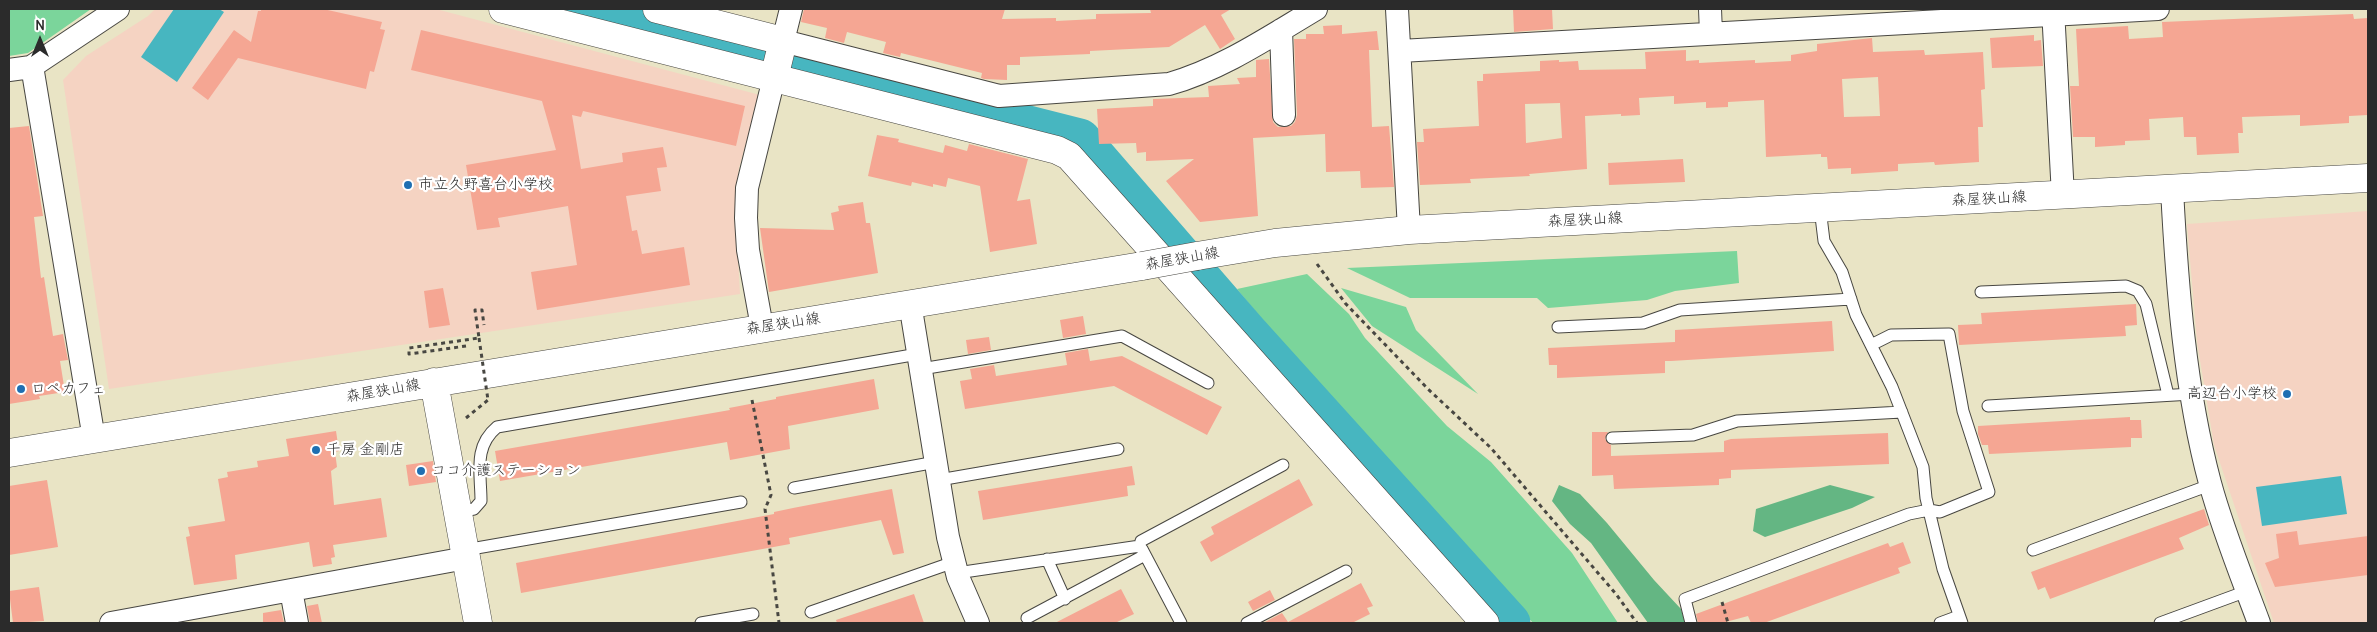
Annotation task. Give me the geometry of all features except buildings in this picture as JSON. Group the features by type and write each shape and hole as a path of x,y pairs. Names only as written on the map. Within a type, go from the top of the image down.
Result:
{"main road":[{"path":"503,9 778,59"},
{"path":"657,9 778,59 1058,150 1069,156 1485,623"},
{"name":"森屋狭山線","path":"9,453 198,423 762,327 1308,239 1409,230 2368,178"},
{"path":"434,382 478,623"}],"street":[{"path":"9,70 32,66 118,9"},
{"path":"762,327 748,250 747,188 791,9"},
{"path":"778,59 999,96 1169,84 1193,77 1220,65 1316,9"},
{"path":"1397,9 1409,230"},
{"path":"1710,9 1710,33"},
{"path":"1400,51 2053,12 2158,9"},
{"path":"2053,12 2063,196"},
{"path":"1280,30 1284,115"},
{"path":"32,66 94,439"},
{"path":"2172,189 2174,235 2199,439 2210,485 2259,623"},
{"path":"910,303 937,471 956,568 978,623"},
{"path":"122,622 466,554"},
{"path":"291,590 297,623"}],"lane":[{"path":"1820,208 1824,241 1842,272 1856,315 1892,387 1923,467 1929,510 1947,584 1960,620 1940,623"},
{"path":"1981,292 2126,286 2138,291 2146,304 2168,395"},
{"path":"1558,327 1643,323 1680,310 1851,299"},
{"path":"1691,623 1685,599 1910,514 1929,510 1940,512 1989,492 1963,411 1949,334 1891,335 1871,345"},
{"path":"458,512 474,509 481,501 480,450 486,436 496,427 749,384 1122,336 1208,383"},
{"path":"1988,406 2192,394"},
{"path":"1612,438 1693,435 1737,421 1902,412"},
{"path":"794,488 1118,449"},
{"path":"1181,623 1143,551 1141,541 1283,466"},
{"path":"2033,550 2210,485"},
{"path":"466,554 741,502"},
{"path":"811,612 956,568 1143,551"},
{"path":"1027,618 1065,599 1143,551"},
{"path":"1048,559 1065,599"},
{"path":"1247,623 1346,571"},
{"path":"2160,623 2247,591"},
{"path":"701,623 753,614"}],"path":[{"path":"1308,239 1318,266 1345,303 1428,389 1491,448 1616,594 1637,623"},
{"path":"484,325 482,310 475,310 488,400"},
{"path":"466,346 409,354 409,348 479,338"},
{"path":"749,384 771,495 765,509 780,623"}],"shaded area":[{"name":"市立久野喜台小学校","path":"155,9 436,9 760,95 739,168 735,202 740,294 109,389 63,80 86,56 148,16"},
{"name":"高辺台小学校","path":"2368,211 2368,623 2274,623 2214,445 2197,342 2187,224"}],"green space":[{"path":"9,9 91,9 28,53 9,56"},
{"path":"1737,251 1739,283 1675,291 1647,300 1548,308 1537,298 1410,298 1347,268"},
{"path":"1307,274 1349,314 1365,338 1447,426 1491,462 1572,553 1618,623 1533,623 1270,329 1237,289"},
{"path":"1341,288 1406,307 1416,330 1478,394 1372,326"},
{"path":"1559,485 1580,494 1607,523 1654,580 1681,609 1685,623 1648,623 1591,543 1570,524 1552,501"},
{"path":"1830,485 1875,497 1852,508 1765,537 1753,531 1756,509"}],"water":[{"path":"174,9 219,9 224,12 177,82 141,57"},
{"path":"2341,476 2347,514 2262,526 2256,487"}],"waterway":[{"path":"566,9 1080,139 1247,332 1510,623"}],"place":[{"name":"市立久野喜台小学校","path":"408,185"},
{"name":"ロペカフェ","path":"21,389"},
{"name":"高辺台小学校","path":"2287,394"},
{"name":"千房 金剛店","path":"316,450"},
{"name":"ココ介護ステーション","path":"421,471"}]}
